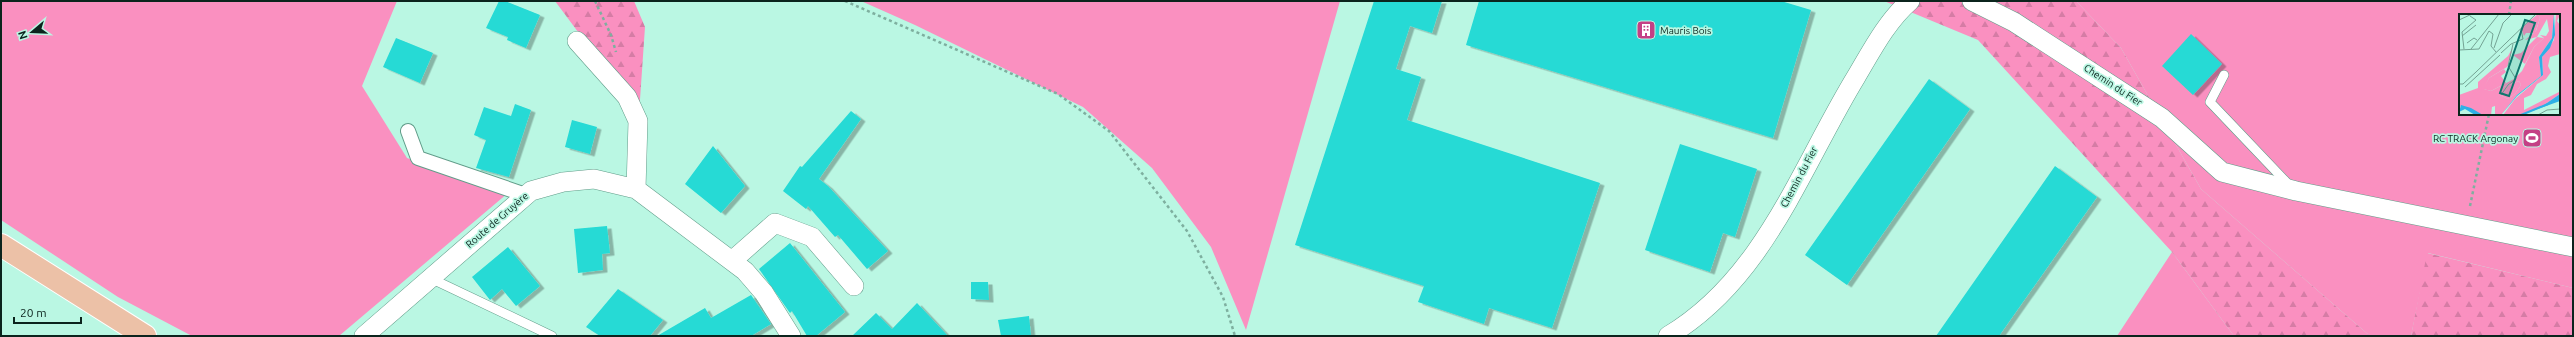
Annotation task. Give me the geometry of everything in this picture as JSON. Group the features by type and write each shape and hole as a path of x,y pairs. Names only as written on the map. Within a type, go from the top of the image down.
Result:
{"main road":[{"path":"1,245 145,336"}],"street":[{"name":"Chemin du Fier","path":"1668,336 1699,314 1723,293 1756,253 1872,50 1899,11 1910,1"},
{"name":"Chemin du Fier","path":"1972,1 2014,22 2162,118 2222,172 2296,191"},
{"path":"577,41 627,97 638,121 636,189"},
{"path":"408,131 418,158 526,195"},
{"name":"Route de Gruyère","path":"364,336 531,191 563,182 594,179 636,189 733,260 764,293 791,336"},
{"path":"2296,191 2573,247"},
{"path":"733,260 775,223 812,237 854,286"}],"lane":[{"path":"2224,75 2210,102 2296,191"},
{"path":"430,278 552,336"}],"path":[{"path":"845,1 1058,94 1109,131 1187,231 1223,296 1235,336"},
{"path":"2509,14 2511,1"},
{"path":"2472,195 2489,115"}],"green space":[{"path":"1,1 397,1 362,86 407,158 508,193 339,336 192,336 118,297 1,220"},
{"path":"555,1 634,1 645,27 639,114"},
{"path":"861,1 1340,1 1246,330 1211,247 1152,168 1083,107 915,25"},
{"path":"1884,1 2076,1 2121,48 2201,189 2370,336 2234,336 2172,252 1978,40"},
{"path":"2076,1 2573,1 2573,288 2428,253 2411,336 2370,336 2201,189 2121,48"},
{"path":"2172,252 2234,336 2117,336"},
{"path":"2427,253 2573,288 2573,336 2411,336"}],"building":[{"path":"499,1 505,1 540,15 526,48 507,40 508,37 486,28"},
{"path":"1374,1 1442,1 1432,33 1410,26 1396,69 1421,77 1407,120 1600,183 1552,328 1489,308 1484,324 1418,302 1424,286 1295,245"},
{"path":"1479,1 1781,1 1811,10 1773,138 1466,45"},
{"path":"2191,34 2222,64 2193,95 2162,66"},
{"path":"396,38 433,53 420,83 383,67"},
{"path":"1929,79 1970,109 1847,285 1805,255"},
{"path":"515,104 531,110 509,177 476,168 486,140 474,135 484,107 511,116"},
{"path":"851,111 861,119 819,179 828,186 888,251 867,269 838,235 835,237 808,206 806,209 783,191 800,166 802,167"},
{"path":"572,120 597,127 590,154 565,147"},
{"path":"1680,144 1757,169 1735,237 1723,233 1710,272 1645,250"},
{"path":"713,146 745,186 721,213 685,184"},
{"path":"2055,166 2097,197 1999,336 1936,336"},
{"path":"607,226 610,253 602,254 603,270 578,273 574,229"},
{"path":"790,243 845,312 816,336 807,336 792,311 790,313 759,269"},
{"path":"508,247 540,286 516,306 502,289 490,300 472,277"},
{"path":"971,282 988,282 989,300 971,299"},
{"path":"618,289 663,320 650,336 600,336 586,327"},
{"path":"751,295 771,324 751,336 657,336 705,308 711,318"},
{"path":"917,303 948,336 852,336 876,313 892,329"},
{"path":"1029,316 1031,336 1001,336 998,320"}],"place":[{"name":"Mauris Bois","path":"1646,30"},
{"name":"RC TRACK Argonay","path":"2532,138"}]}
